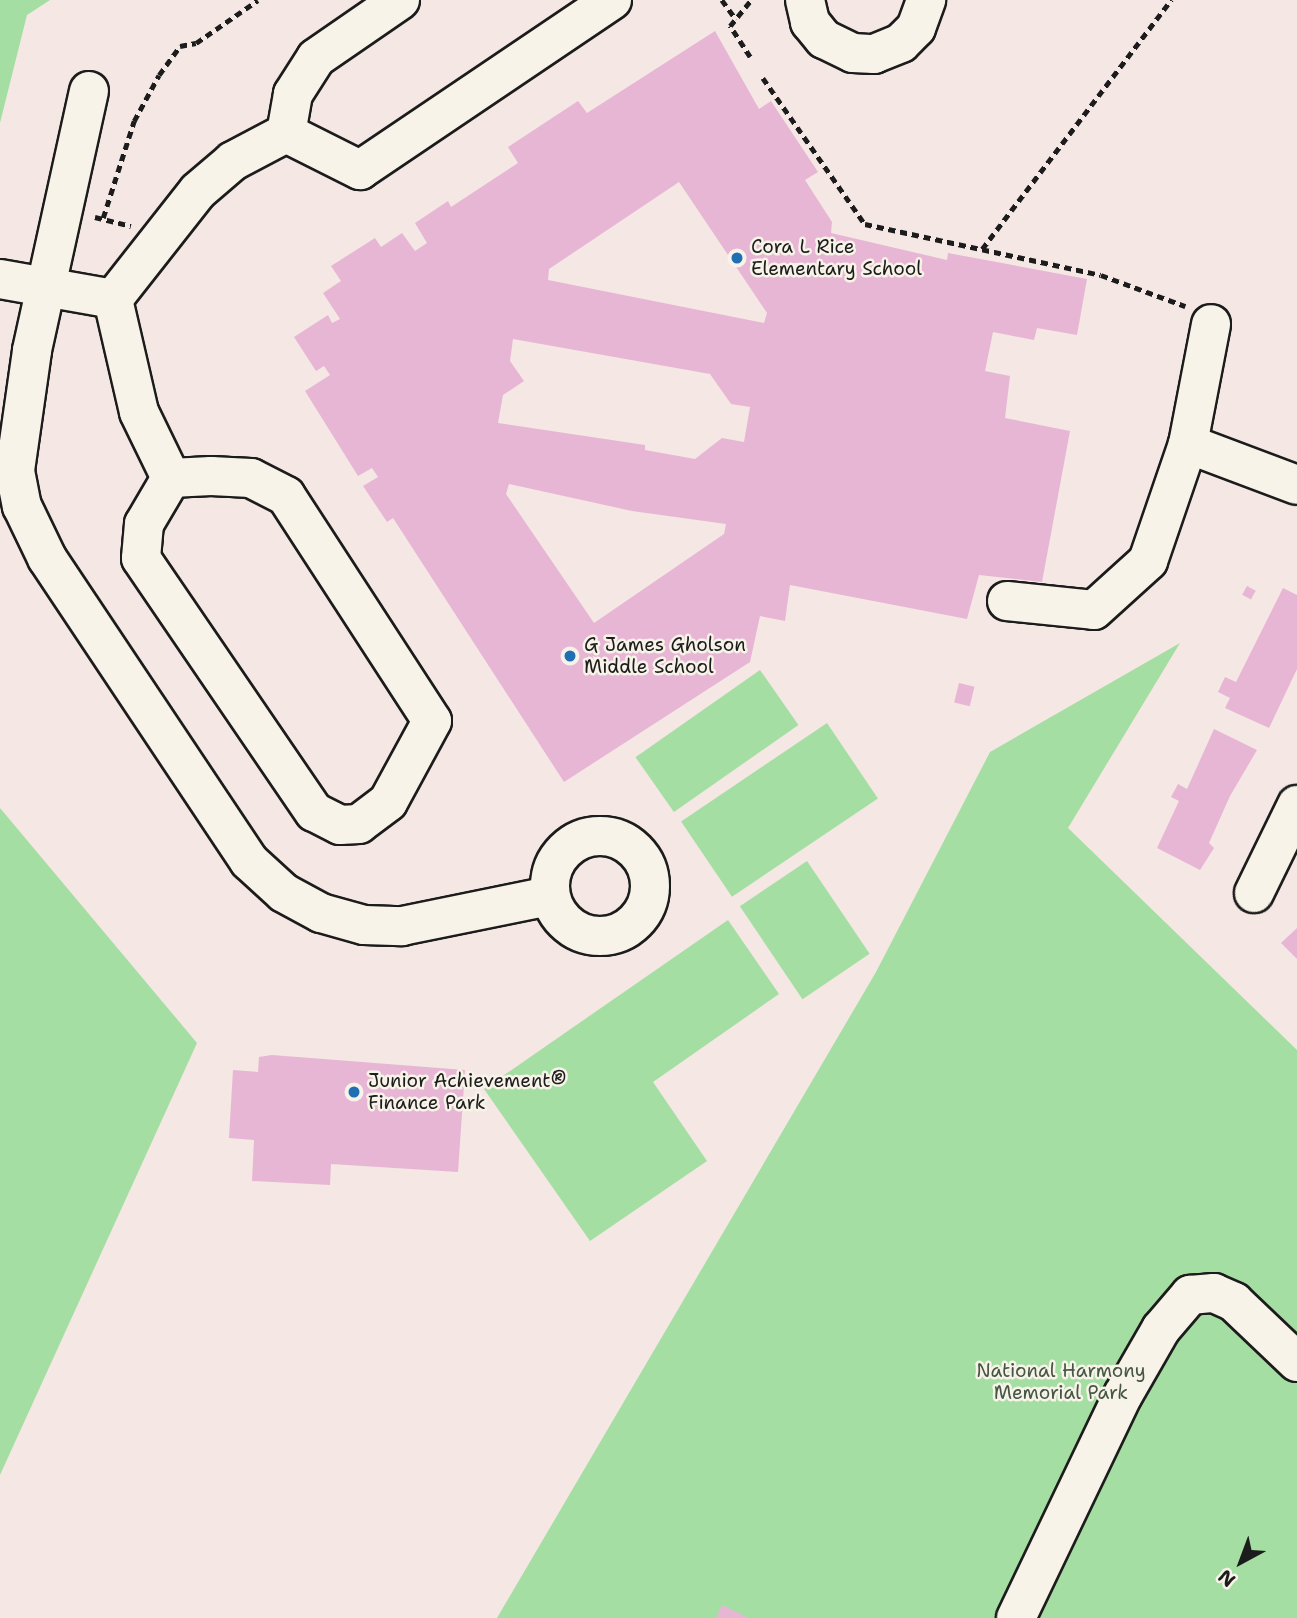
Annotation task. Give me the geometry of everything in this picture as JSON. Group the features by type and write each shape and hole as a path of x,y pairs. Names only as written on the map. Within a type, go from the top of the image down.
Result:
{"street":[{"path":"286,133 293,94 316,58 400,0"},
{"path":"286,133 360,170 612,0"},
{"path":"805,0 810,22 824,39 853,53 874,54 901,43 916,28 926,0"},
{"path":"89,91 20,417 15,471 22,506 47,558 249,861 284,893 321,913 364,925 402,926 550,896"},
{"path":"171,478 139,412 113,299 154,240 198,191 233,161 286,133"},
{"path":"0,279 113,299"},
{"path":"1007,601 1094,610 1148,561 1188,444 1211,324"},
{"path":"1188,444 1297,485"},
{"path":"171,478 251,478 286,496 432,721 410,769 393,784 382,809 359,824 340,825 314,812 141,558 144,524 171,478"},
{"path":"1254,893 1297,805"},
{"path":"1016,1618 1123,1395 1161,1329 1189,1296 1214,1293 1234,1302 1297,1362"}],"path":[{"path":"103,218 134,121 159,75 180,46 196,43 258,0"},
{"path":"722,0 736,19"},
{"path":"750,57 730,26 751,0"},
{"path":"982,249 1171,0"},
{"path":"763,78 865,224 1101,275 1184,305 1211,324"}],"green space":[{"path":"0,0 50,0 27,15 0,123"},
{"name":"National Harmony Memorial Park","path":"1180,643 1068,828 1297,1050 1297,1618 497,1618 876,972 990,752"},
{"path":"760,670 798,725 674,812 635,757"},
{"path":"827,723 878,798 732,897 681,821"},
{"path":"0,808 197,1043 0,1475"},
{"path":"807,861 870,954 802,999 740,906"},
{"path":"728,920 779,994 653,1082 707,1161 590,1241 484,1089"}],"building":[{"path":"715,31 759,109 771,101 818,172 805,180 832,222 831,233 947,260 948,253 1087,279 1077,335 1037,328 1034,340 993,332 985,371 1010,376 1005,418 1070,431 1042,582 979,575 967,619 790,585 785,621 760,616 750,662 564,782 393,518 387,522 363,486 378,477 372,468 358,476 305,391 330,375 324,366 316,371 294,337 328,315 332,323 340,319 323,293 341,281 331,266 375,238 381,247 402,233 415,251 427,243 415,223 448,201 451,207 518,163 508,147 578,101 587,113","holes":["679,182 767,313 764,323 548,280 549,269","513,339 710,374 731,404 750,407 744,442 722,438 695,459 645,450 645,445 498,423 503,395 524,381 510,361","509,484 632,511 726,524 724,534 594,623 506,494"]},
{"path":"1247,586 1256,591 1251,600 1242,595"},
{"path":"1283,588 1297,595 1297,669 1269,728 1225,708 1230,698 1218,692 1225,677 1236,682"},
{"path":"959,683 975,687 970,706 954,702"},
{"path":"1214,729 1257,750 1230,796 1209,843 1214,848 1200,870 1157,848 1179,801 1171,797 1178,784 1187,789"},
{"path":"1297,928 1297,959 1281,943"},
{"path":"272,1055 465,1070 458,1172 331,1164 330,1185 252,1181 254,1140 229,1138 233,1070 258,1072 259,1057"},
{"path":"722,1605 749,1618 716,1618"}],"place":[{"name":"Cora L Rice Elementary School","path":"737,258"},
{"name":"G James Gholson Middle School","path":"570,656"},
{"name":"Junior Achievement® Finance Park","path":"354,1092"}]}
